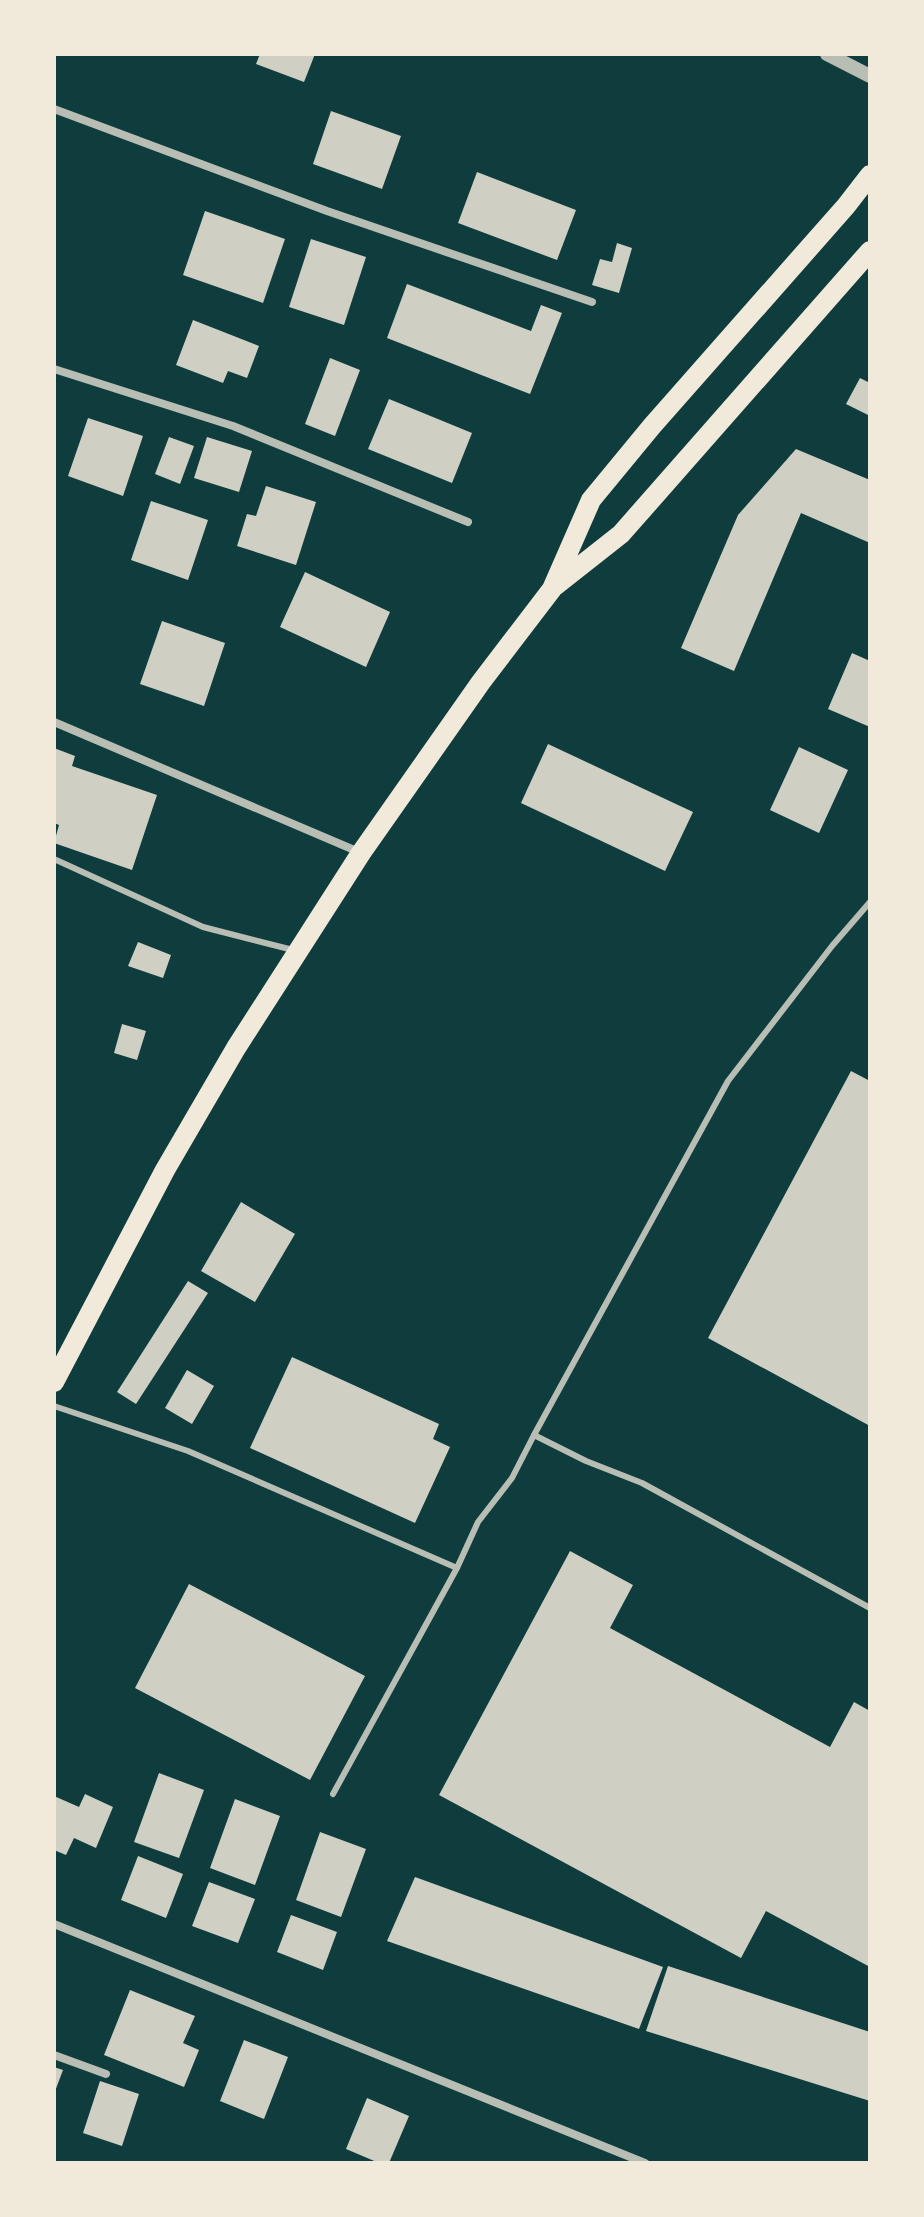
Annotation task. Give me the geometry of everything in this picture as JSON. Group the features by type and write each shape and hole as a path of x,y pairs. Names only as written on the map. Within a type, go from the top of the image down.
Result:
{"main road":[{"path":"54,1382 165,1170 297,951 361,853 481,682 552,589 591,500 870,175"},
{"path":"552,589 621,534 870,251"}],"street":[{"path":"827,54 870,76"},
{"path":"54,109 327,211 592,302"},
{"path":"54,369 233,426 468,522"},
{"path":"54,722 361,853"},
{"path":"54,1924 645,2163"},
{"path":"54,2055 106,2074"}],"lane":[{"path":"54,859 203,927 297,951"},
{"path":"333,1794 457,1568 478,1522 512,1478 728,1081 832,946 870,902"},
{"path":"54,1406 188,1451 457,1568"},
{"path":"534,1435 586,1461 642,1483 870,1608"}],"building":[{"path":"260,54 315,54 304,82 256,64"},
{"path":"331,111 401,136 382,189 313,164"},
{"path":"477,172 576,210 557,260 458,223"},
{"path":"205,211 285,239 263,303 183,275"},
{"path":"311,239 366,257 344,325 289,307"},
{"path":"617,243 632,248 619,293 592,285 600,259 612,262"},
{"path":"407,284 531,331 541,305 562,313 530,394 387,338"},
{"path":"193,320 259,346 247,378 228,371 223,383 176,365"},
{"path":"330,358 360,370 335,436 305,424"},
{"path":"860,378 870,383 870,416 846,404"},
{"path":"389,399 472,433 452,483 368,449"},
{"path":"88,418 143,436 123,496 68,476"},
{"path":"169,437 194,446 180,484 155,474"},
{"path":"207,437 252,451 239,492 194,478"},
{"path":"796,449 870,480 870,543 801,513 734,671 681,648 738,515"},
{"path":"266,486 316,502 296,565 237,546 247,514 256,516"},
{"path":"151,501 208,520 188,580 131,560"},
{"path":"305,572 390,612 366,667 280,627"},
{"path":"162,621 225,643 204,706 140,684"},
{"path":"852,653 870,661 870,727 828,709"},
{"path":"548,744 693,812 665,871 521,803"},
{"path":"799,747 848,770 819,833 770,810"},
{"path":"54,748 75,756 72,766 157,795 132,870 54,843 59,825 54,823"},
{"path":"138,942 171,955 163,978 128,966"},
{"path":"122,1024 146,1031 137,1060 114,1053"},
{"path":"851,1071 870,1081 870,1426 708,1338"},
{"path":"241,1202 295,1234 255,1302 201,1271"},
{"path":"188,1281 208,1293 136,1404 117,1392"},
{"path":"292,1357 439,1424 433,1439 450,1447 415,1523 250,1448"},
{"path":"187,1370 214,1386 192,1424 165,1408"},
{"path":"570,1551 633,1585 610,1628 830,1747 854,1702 870,1711 870,1967 766,1911 741,1958 439,1795"},
{"path":"189,1584 365,1676 310,1780 135,1688"},
{"path":"159,1773 204,1790 179,1858 134,1842"},
{"path":"85,1794 113,1807 96,1848 74,1838 66,1855 54,1850 54,1796 79,1807"},
{"path":"235,1799 280,1816 255,1885 210,1868"},
{"path":"320,1832 366,1849 341,1917 296,1900"},
{"path":"138,1856 183,1874 166,1918 121,1900"},
{"path":"415,1877 663,1967 639,2029 387,1941"},
{"path":"209,1882 255,1899 238,1943 192,1926"},
{"path":"291,1915 337,1932 323,1970 277,1952"},
{"path":"668,1966 870,2032 870,2101 646,2031"},
{"path":"130,1990 195,2016 183,2043 199,2050 184,2087 104,2055"},
{"path":"244,2040 288,2057 264,2119 220,2101"},
{"path":"54,2067 63,2070 54,2094"},
{"path":"100,2081 139,2094 122,2146 83,2133"},
{"path":"367,2098 409,2116 389,2163 379,2163 346,2149"}]}
